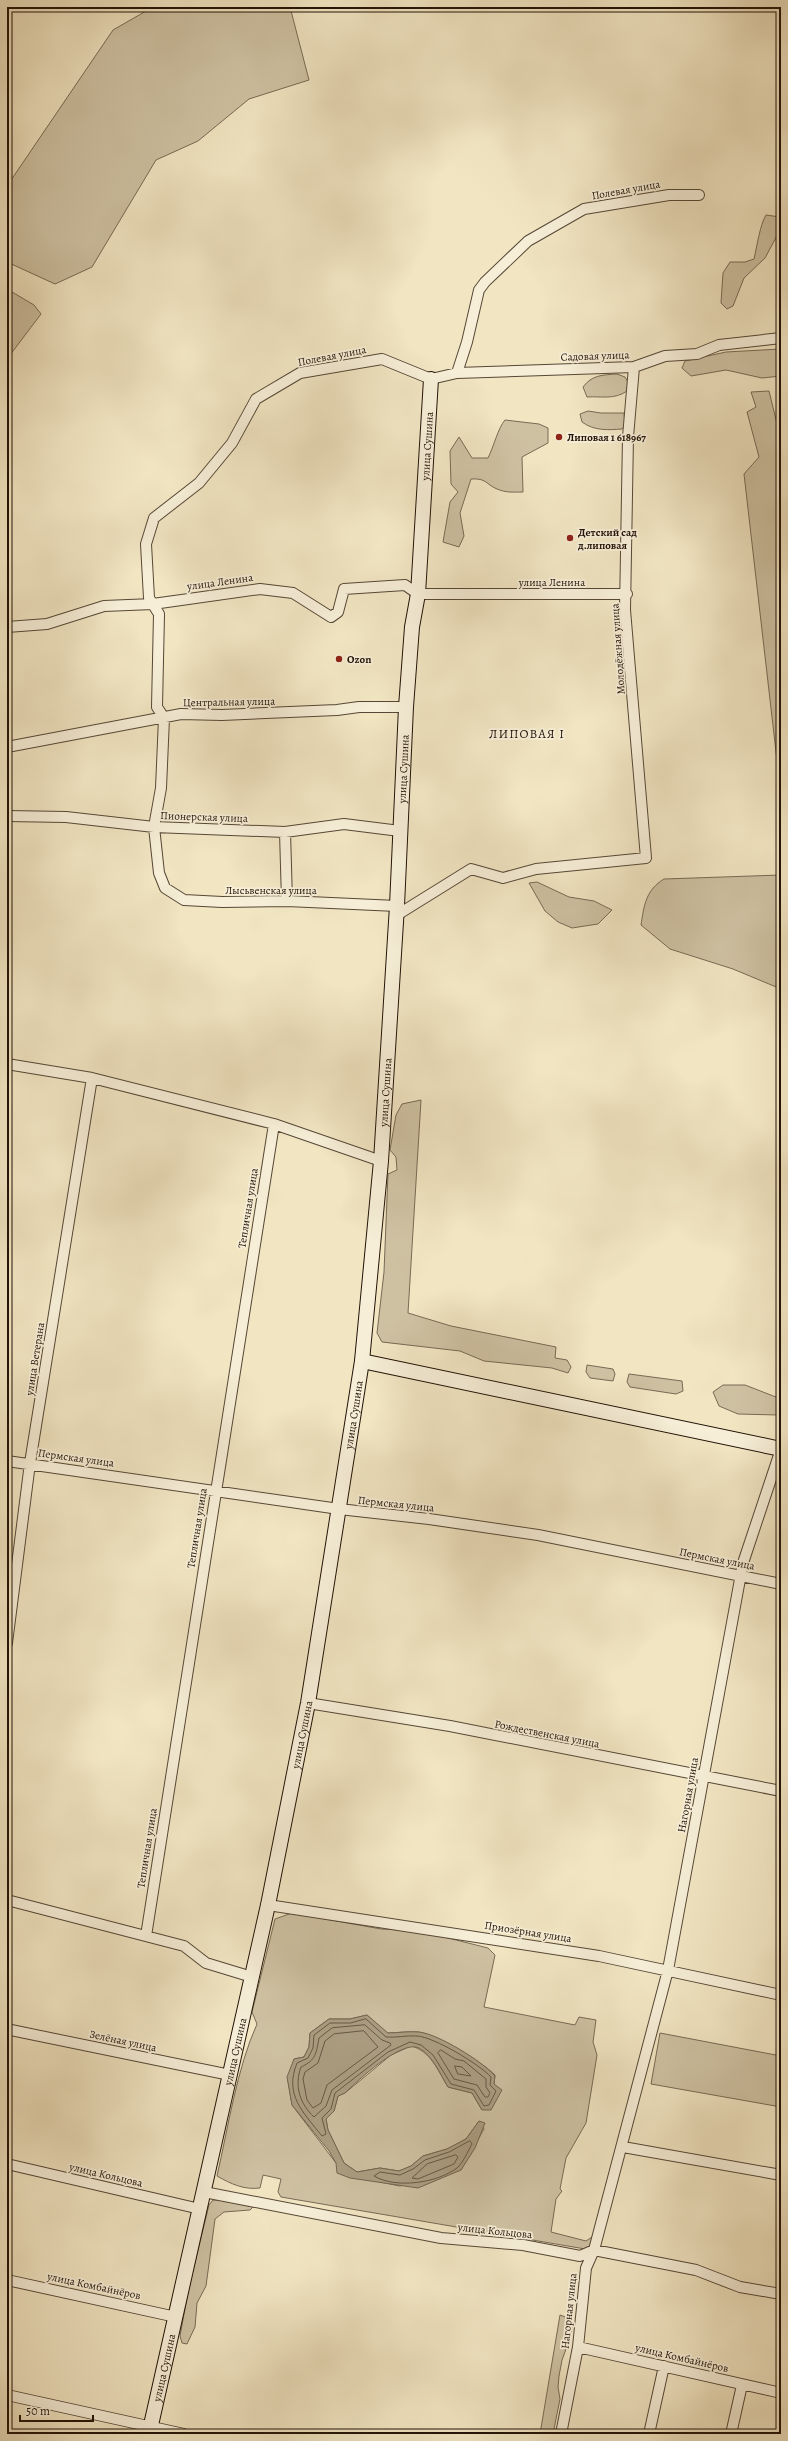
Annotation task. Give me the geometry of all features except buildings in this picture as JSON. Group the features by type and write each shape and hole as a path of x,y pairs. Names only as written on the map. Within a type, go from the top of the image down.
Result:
{"street":[{"name":"Полевая улица","path":"457,373 467,342 479,290 485,282 528,241 584,209 669,195 699,195"},
{"name":"Садовая улица","path":"431,379 457,373 634,367 665,356 697,354 719,345 781,338"},
{"name":"Полевая улица","path":"152,604 149,598 146,544 154,518 199,483 232,443 256,399 300,374 382,359 431,379"},
{"name":"Молодёжная улица","path":"397,910 471,869 503,878 536,869 646,858 625,610 627,594 628,436 634,367"},
{"name":"улица Сушина","path":"150,2431 268,1905 308,1703 362,1361 381,1161 397,910 406,707 412,627 418,594 431,379"},
{"name":"улица Ленина","path":"7,628 47,624 104,606 152,604 260,589 293,593 331,617 338,612 344,589 404,585 418,594 627,594"},
{"path":"152,604 159,614 157,707 164,718 161,788 154,827"},
{"name":"Центральная улица","path":"7,747 181,714 222,715 337,710 359,707 406,707"},
{"name":"Пионерская улица","path":"7,816 66,817 154,827 285,832 344,824 400,831"},
{"name":"Лысьвенская улица","path":"154,827 159,873 165,888 184,900 222,902 287,901 397,910"},
{"path":"285,832 287,901"},
{"path":"7,1064 92,1078 274,1124 381,1161"},
{"name":"улица Ветерана","path":"7,1643 30,1463 92,1078"},
{"name":"Тепличная улица","path":"146,1936 215,1490 274,1124"},
{"path":"362,1361 781,1449"},
{"name":"Нагорная улица","path":"561,2434 578,2347 586,2268 594,2250 623,2147 668,1970 741,1576 781,1449"},
{"name":"Пермская улица","path":"7,1461 30,1463 339,1509 429,1519 538,1535 781,1584"},
{"name":"Рождественская улица","path":"308,1703 450,1726 703,1778 781,1791"},
{"path":"7,1900 184,1946 206,1962 252,1977"},
{"name":"Приозёрная улица","path":"268,1905 486,1938 668,1970 781,1995"},
{"name":"Зелёная улица","path":"12,2030 230,2075"},
{"path":"623,2147 781,2175"},
{"name":"улица Кольцова","path":"7,2164 200,2209"},
{"name":"улица Кольцова","path":"204,2192 441,2238 524,2245 580,2256 594,2250 696,2270 740,2287 781,2294"},
{"name":"улица Комбайнёров","path":"7,2280 176,2317"},
{"name":"улица Комбайнёров","path":"578,2347 781,2393"},
{"path":"649,2434 664,2366"},
{"path":"731,2434 742,2385"},
{"path":"7,2395 150,2431 184,2434"}],"shaded area":[{"path":"153,7 290,7 309,80 249,99 198,141 156,160 92,267 55,284 7,262 7,186 113,30"},
{"path":"766,215 780,217 780,230 765,258 744,278 733,306 727,309 721,303 723,273 730,262 745,262 754,259 760,230"},
{"path":"7,289 34,305 41,314 7,359"},
{"path":"781,349 781,376 762,378 726,370 691,376 682,368 685,361 726,352"},
{"path":"617,374 625,377 628,382 627,391 613,397 587,397 583,387 586,383 602,375"},
{"path":"769,391 780,436 778,529 781,555 781,795 744,474 759,457 747,412 756,407 751,392"},
{"path":"588,411 601,413 624,413 625,425 622,429 606,430 591,427 582,422 580,414"},
{"path":"505,420 539,424 548,428 548,443 522,457 523,492 504,491 493,487 483,480 471,479 460,513 464,536 459,547 443,542 450,502 458,492 451,484 450,451 459,437 472,458 488,458 500,428"},
{"path":"781,875 781,989 733,969 670,949 641,925 643,911 650,893 658,883 664,879"},
{"path":"537,882 569,897 594,901 612,910 598,924 572,928 558,922 545,911 529,883"},
{"path":"421,1100 408,1313 451,1326 556,1347 555,1358 567,1360 571,1367 568,1373 552,1368 484,1361 460,1351 382,1342 377,1333 384,1272 388,1174 397,1170 396,1157 390,1150 396,1115 402,1104"},
{"path":"587,1365 613,1369 615,1374 613,1381 590,1378 586,1372"},
{"path":"629,1374 682,1381 683,1391 676,1394 630,1387 627,1382"},
{"path":"723,1385 745,1385 781,1399 781,1411 778,1415 738,1414 719,1406 713,1392"},
{"path":"292,1913 381,1929 420,1931 488,1948 495,1955 484,2007 575,2025 579,2017 596,2020 593,2042 597,2055 586,2123 566,2158 560,2189 562,2191 556,2199 551,2232 586,2241 592,2237 591,2250 281,2197 278,2192 281,2179 263,2175 260,2188 238,2186 217,2176 238,2079 257,2024 252,2012 275,1919","holes":["367,2015 387,2033 418,2032 447,2043 470,2056 495,2075 494,2084 482,2110 472,2093 448,2087 433,2062 424,2052 411,2046 391,2055 345,2093 338,2096 334,2111 326,2119 328,2130 344,2163 357,2172 380,2168 399,2171 411,2166 423,2156 447,2149 466,2139 479,2121 484,2129 461,2170 400,2186 370,2180 336,2163 292,2105 288,2081 294,2059 304,2057 309,2047 310,2033 329,2019 350,2019"]},
{"path":"660,2033 781,2056 781,2107 651,2084"},
{"path":"213,2200 222,2200 253,2207 250,2210 224,2212 215,2219 206,2286 197,2303 195,2327 187,2344 182,2343 180,2336 189,2287 209,2205"},
{"path":"560,2315 571,2319 572,2327 562,2360 559,2376 558,2387 560,2399 553,2434 540,2434"}],"water":[{"path":"367,2015 388,2033 419,2032 437,2038 459,2049 489,2070 495,2076 494,2084 502,2090 491,2110 482,2110 472,2093 448,2087 436,2066 424,2051 419,2048 411,2047 391,2055 369,2071 345,2093 338,2096 334,2111 326,2119 328,2130 344,2163 357,2172 380,2168 399,2171 411,2166 423,2156 447,2149 466,2139 479,2121 485,2123 475,2148 461,2170 418,2188 350,2178 337,2173 336,2163 329,2151 292,2105 287,2077 294,2059 304,2057 309,2047 310,2033 329,2019 350,2019"}],"place":[{"name":"Липовая 1 618967","path":"559,437"},
{"name":"Детский сад д.липовая","path":"570,538"},
{"name":"Ozon","path":"339,659"}],"district":[{"name":"ЛИПОВАЯ I","path":"527,733"}]}
